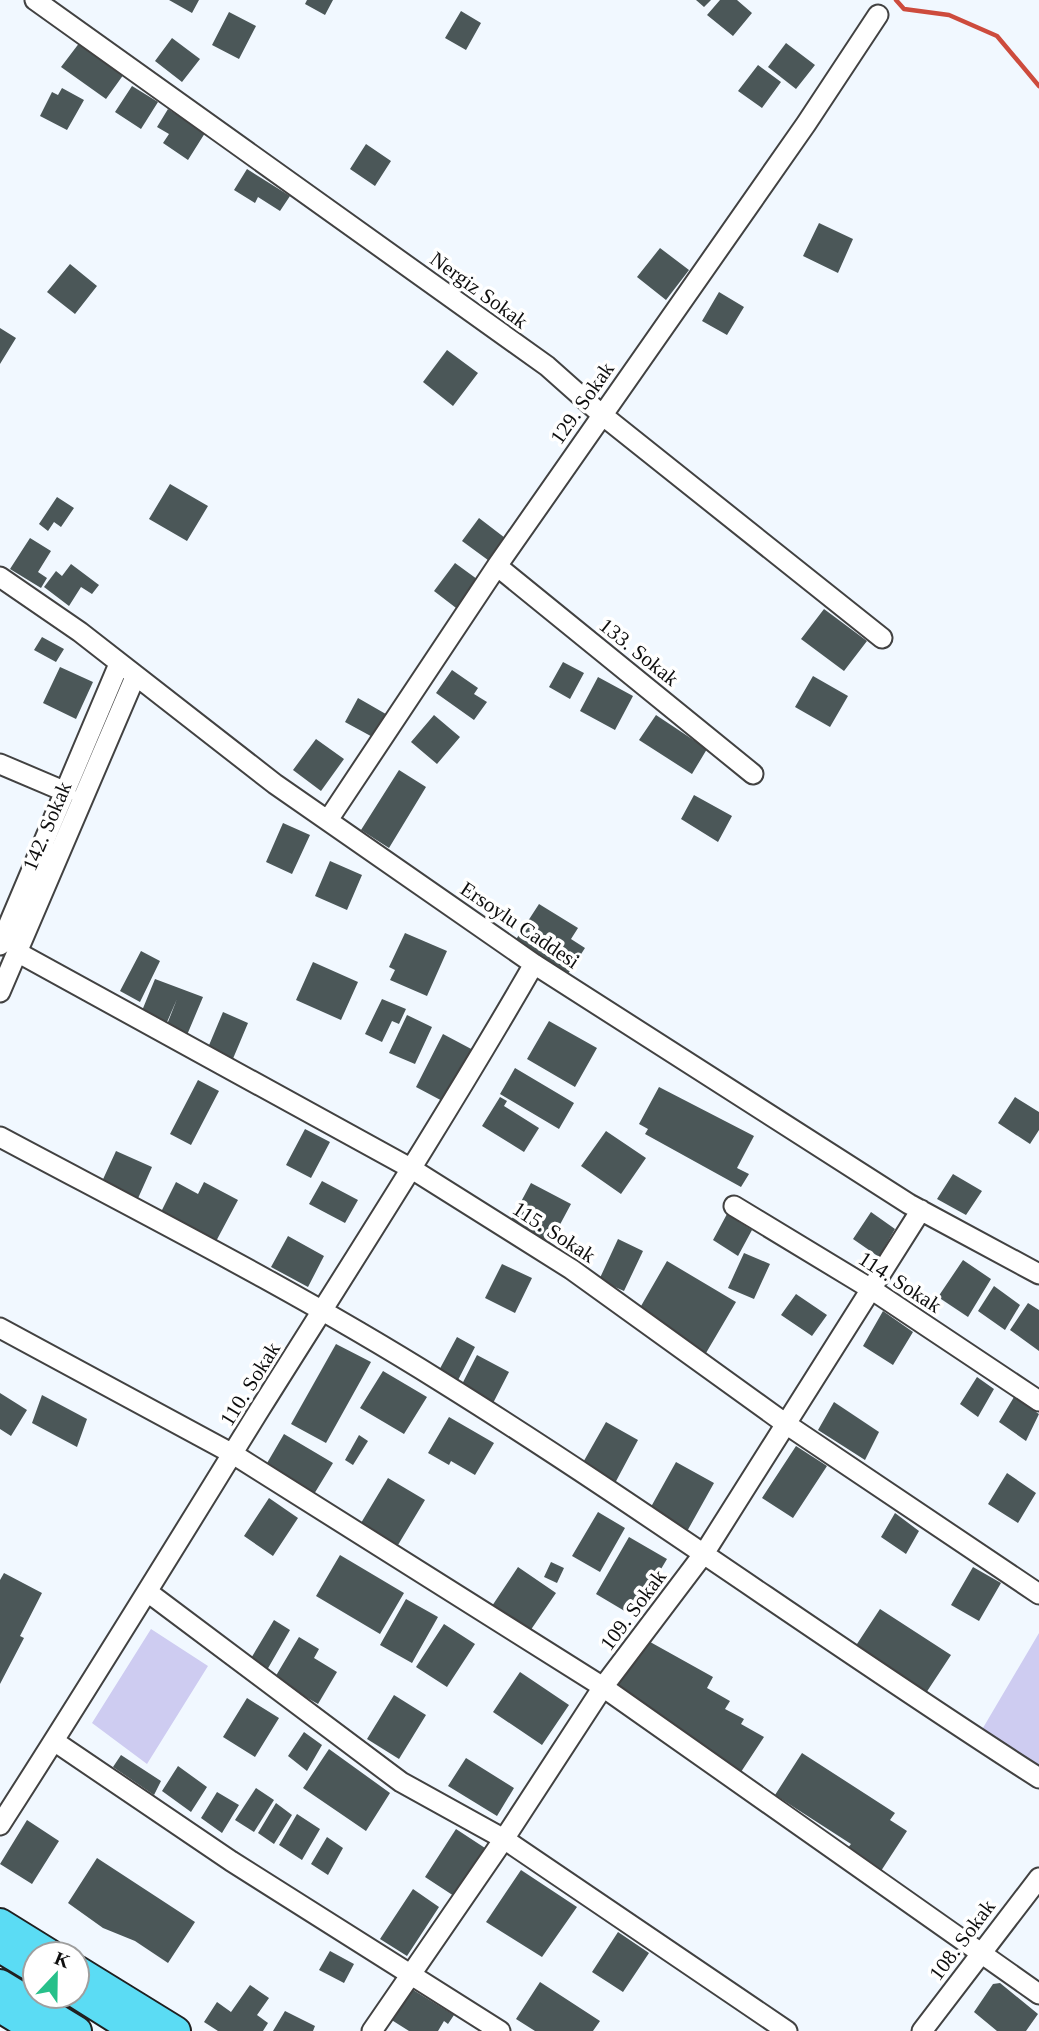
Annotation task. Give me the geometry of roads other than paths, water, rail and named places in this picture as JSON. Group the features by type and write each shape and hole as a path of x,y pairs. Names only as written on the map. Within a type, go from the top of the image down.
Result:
{"highway":[{"path":"0,1923 27,1940"},
{"path":"0,1948 21,1961"},
{"path":"91,1979 176,2031"},
{"path":"0,1984 77,2031"},
{"path":"91,2003 136,2031"},
{"path":"0,2008 38,2031"}],"street":[{"name":"Nergiz Sokak","path":"34,0 547,366 601,414 882,638"},
{"name":"129. Sokak","path":"328,820 497,566 806,124 878,15"},
{"name":"133. Sokak","path":"497,566 753,774"},
{"name":"Ersoylu Caddesi","path":"0,577 80,632 275,784 534,964 921,1210 1039,1273"},
{"path":"9,948 66,792 119,664"},
{"name":"142. Sokak","path":"0,992 9,948 135,677"},
{"path":"0,764 66,792"},
{"name":"115. Sokak","path":"9,948 412,1169 571,1269 786,1424 1039,1594"},
{"name":"110. Sokak","path":"0,1825 149,1593 412,1169 534,964"},
{"path":"0,1137 324,1309 442,1381 705,1552 906,1693 1039,1778"},
{"name":"114. Sokak","path":"734,1206 871,1289 1039,1401"},
{"name":"109. Sokak","path":"372,2031 504,1839 603,1687 705,1552 921,1210"},
{"path":"0,1328 233,1454 603,1687 1039,1994"},
{"path":"149,1593 401,1782 504,1839 787,2031"},
{"path":"54,1741 230,1861 500,2031"},
{"name":"108. Sokak","path":"922,2031 1039,1878"}],"waterway":[{"path":"896,0 904,9 949,15 997,36 1039,86"}]}
